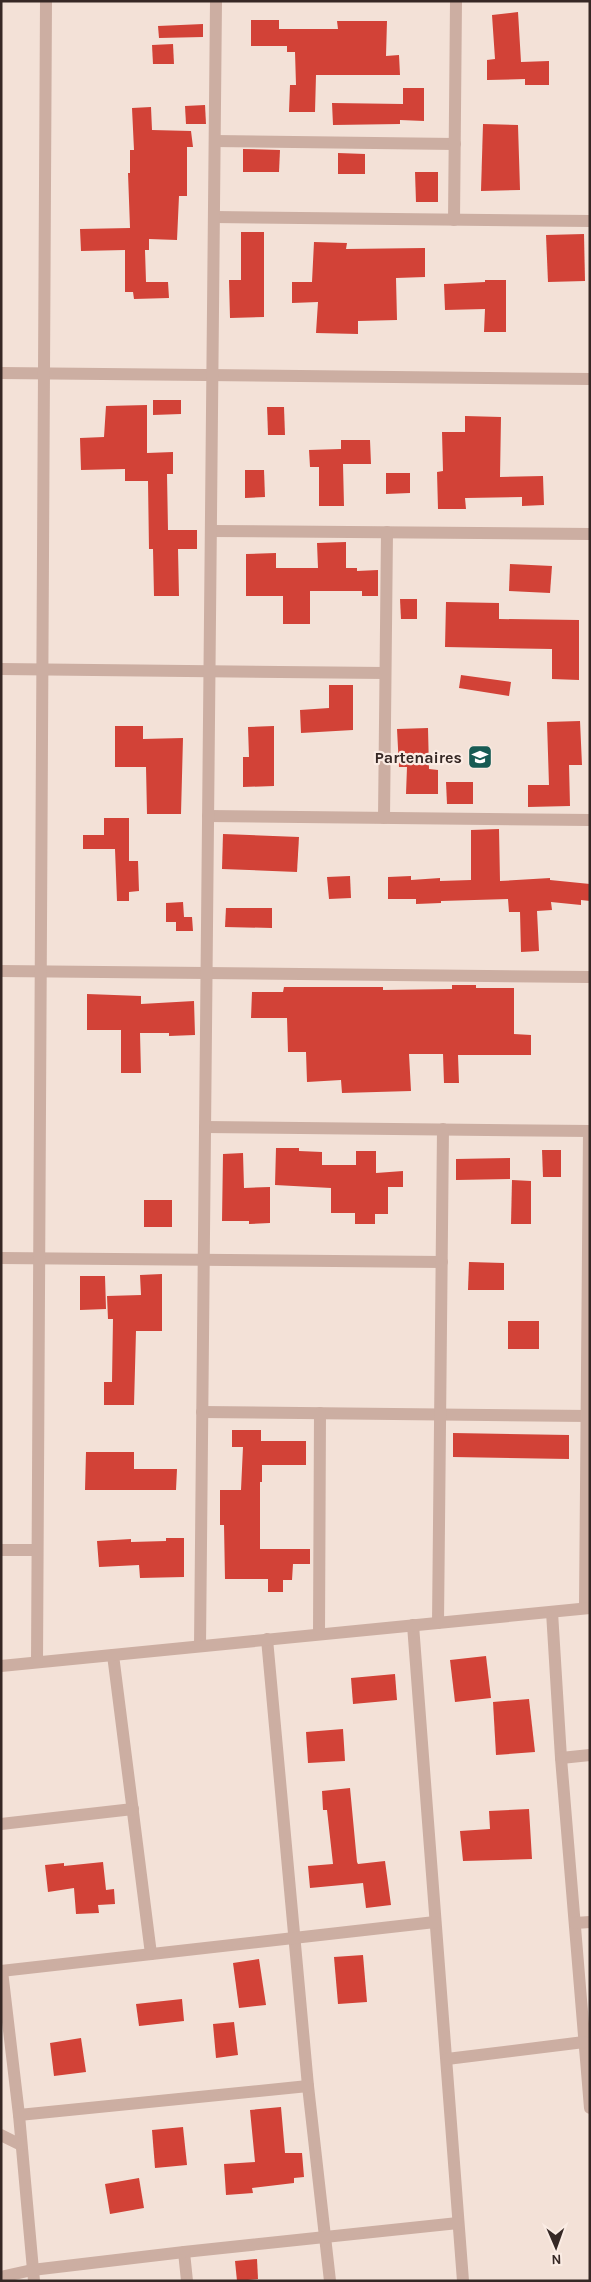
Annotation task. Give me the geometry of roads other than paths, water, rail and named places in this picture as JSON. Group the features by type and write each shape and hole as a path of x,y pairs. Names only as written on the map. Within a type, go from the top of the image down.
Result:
{"street":[{"path":"37,1662 46,1"},
{"path":"200,1646 216,1"},
{"path":"454,220 456,1"},
{"path":"215,142 454,144"},
{"path":"214,218 590,221"},
{"path":"1,374 590,379"},
{"path":"211,530 590,534"},
{"path":"384,818 387,532"},
{"path":"1,669 386,672"},
{"path":"208,816 590,820"},
{"path":"1,971 590,977"},
{"path":"1,1666 587,1608 590,1130 205,1127"},
{"path":"438,1623 443,1129"},
{"path":"1,1258 442,1262"},
{"path":"202,1412 588,1416"},
{"path":"319,1634 320,1413"},
{"path":"1,1550 37,1550"},
{"path":"552,1612 560,1758 590,2108"},
{"path":"413,1625 463,2281"},
{"path":"268,1640 308,2086 330,2281"},
{"path":"113,1655 151,1954"},
{"path":"560,1758 590,1756"},
{"path":"1,1824 132,1809"},
{"path":"33,2275 19,2115 1,1970 435,1922"},
{"path":"575,1923 590,1922"},
{"path":"447,2059 584,2042"},
{"path":"19,2115 308,2086"},
{"path":"1,2135 21,2145"},
{"path":"1,2277 33,2275 184,2252 458,2223"},
{"path":"184,2252 187,2281"}],"place":[{"name":"Partenaires","path":"480,757"}]}
